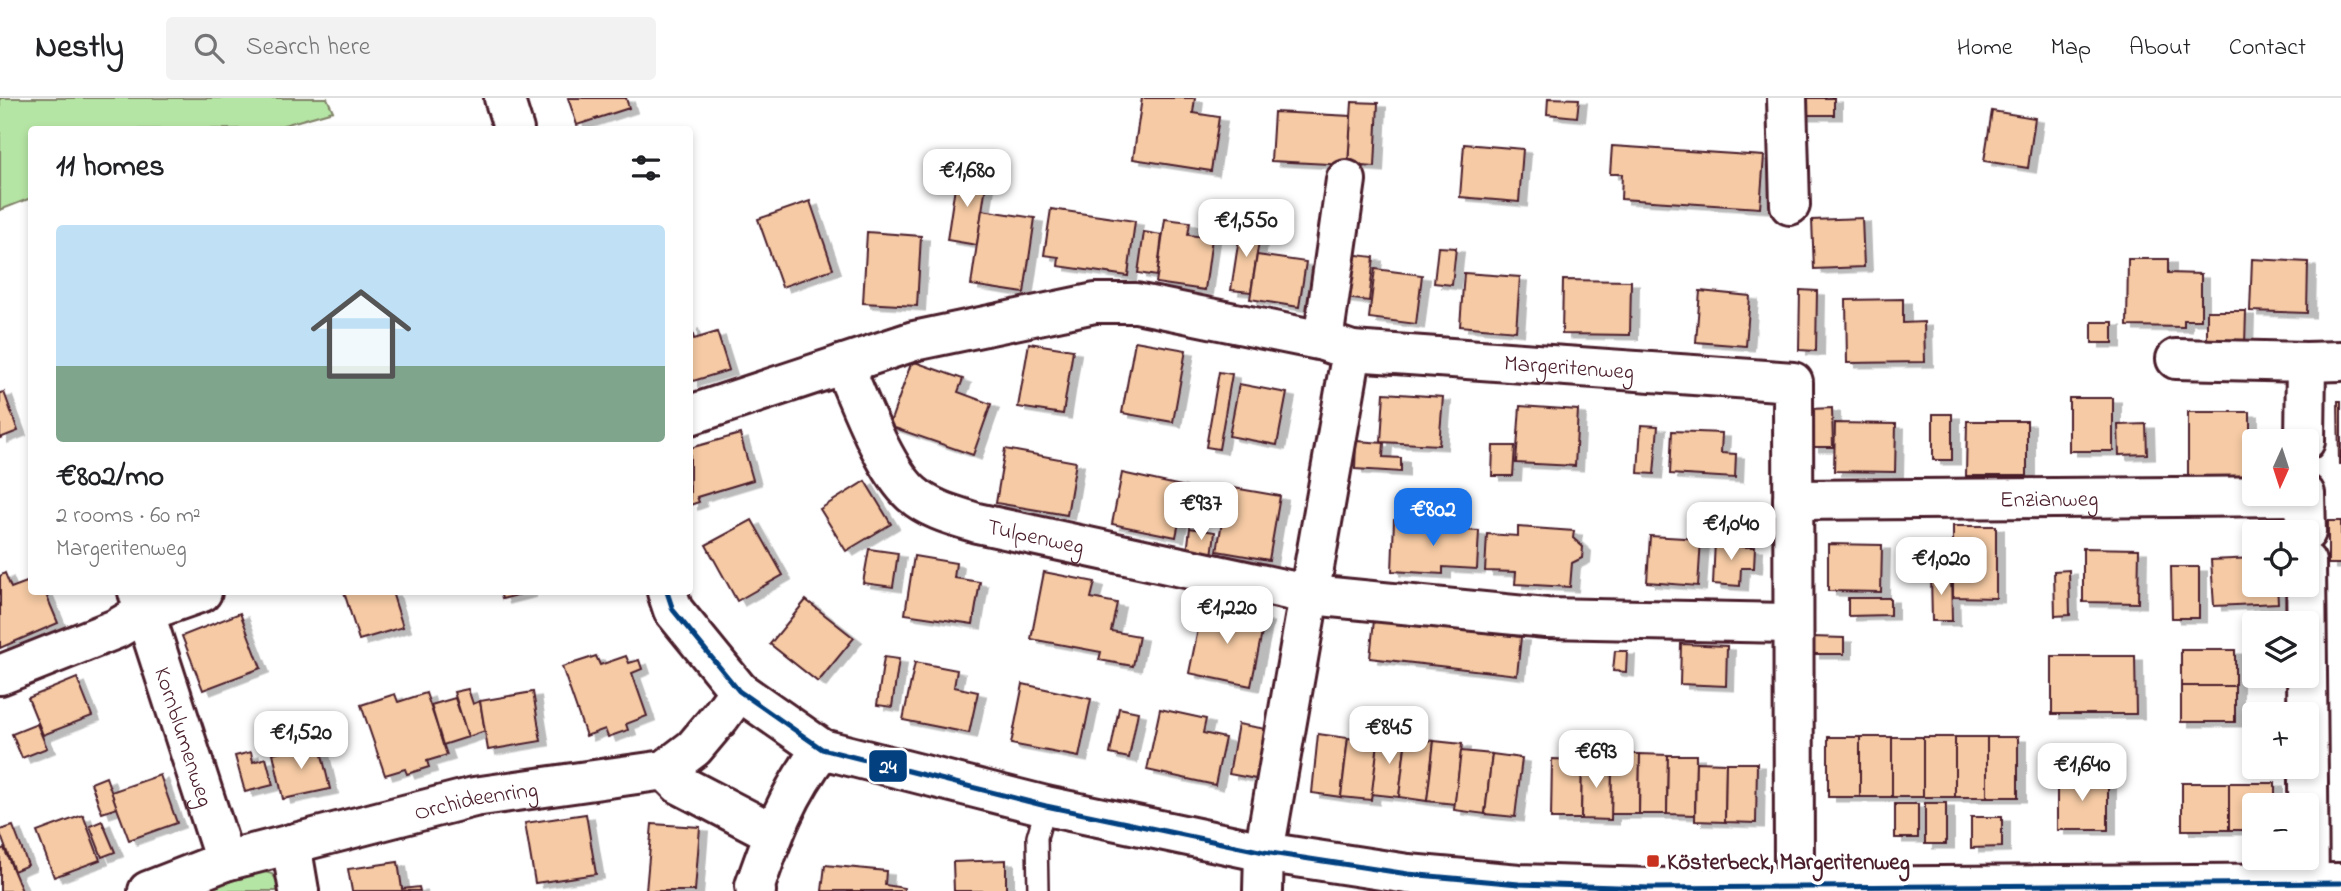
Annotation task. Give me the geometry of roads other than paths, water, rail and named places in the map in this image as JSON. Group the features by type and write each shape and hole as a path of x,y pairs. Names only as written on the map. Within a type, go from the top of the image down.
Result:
{"street":[{"path":"504,98 513,126"},
{"path":"1787,98 1790,205"},
{"path":"1263,891 1264,852 1311,595 1338,346 1346,180"},
{"path":"693,414 914,341 1095,303 1136,303 1338,346"},
{"name":"Margeritenweg","path":"1338,346 1793,382 1794,889"},
{"path":"2176,359 2323,362 2308,429"},
{"name":"Tulpenweg","path":"843,364 890,465 912,494 941,512 977,523 1311,595"},
{"name":"Enzianweg","path":"1793,500 2306,507"},
{"path":"0,675 116,629 141,602 184,595"},
{"path":"668,595 673,610 739,691 822,748 1046,806 1264,852 1408,874 1519,884 1794,889 2320,886 2324,618 2317,597"},
{"path":"1311,595 1546,618 1793,623"},
{"name":"Kornblumenweg","path":"141,602 225,861"},
{"name":"Orchideenring","path":"148,891 225,861 474,797 665,770 694,748 739,691"},
{"path":"755,891 773,833 801,776 822,748"},
{"path":"665,770 679,784 773,833"},
{"path":"291,844 299,891"}],"lane":[{"path":"1038,891 1037,837 1046,806"}],"place":[{"name":"Kösterbeck, Margeritenweg","path":"1653,861"}]}
